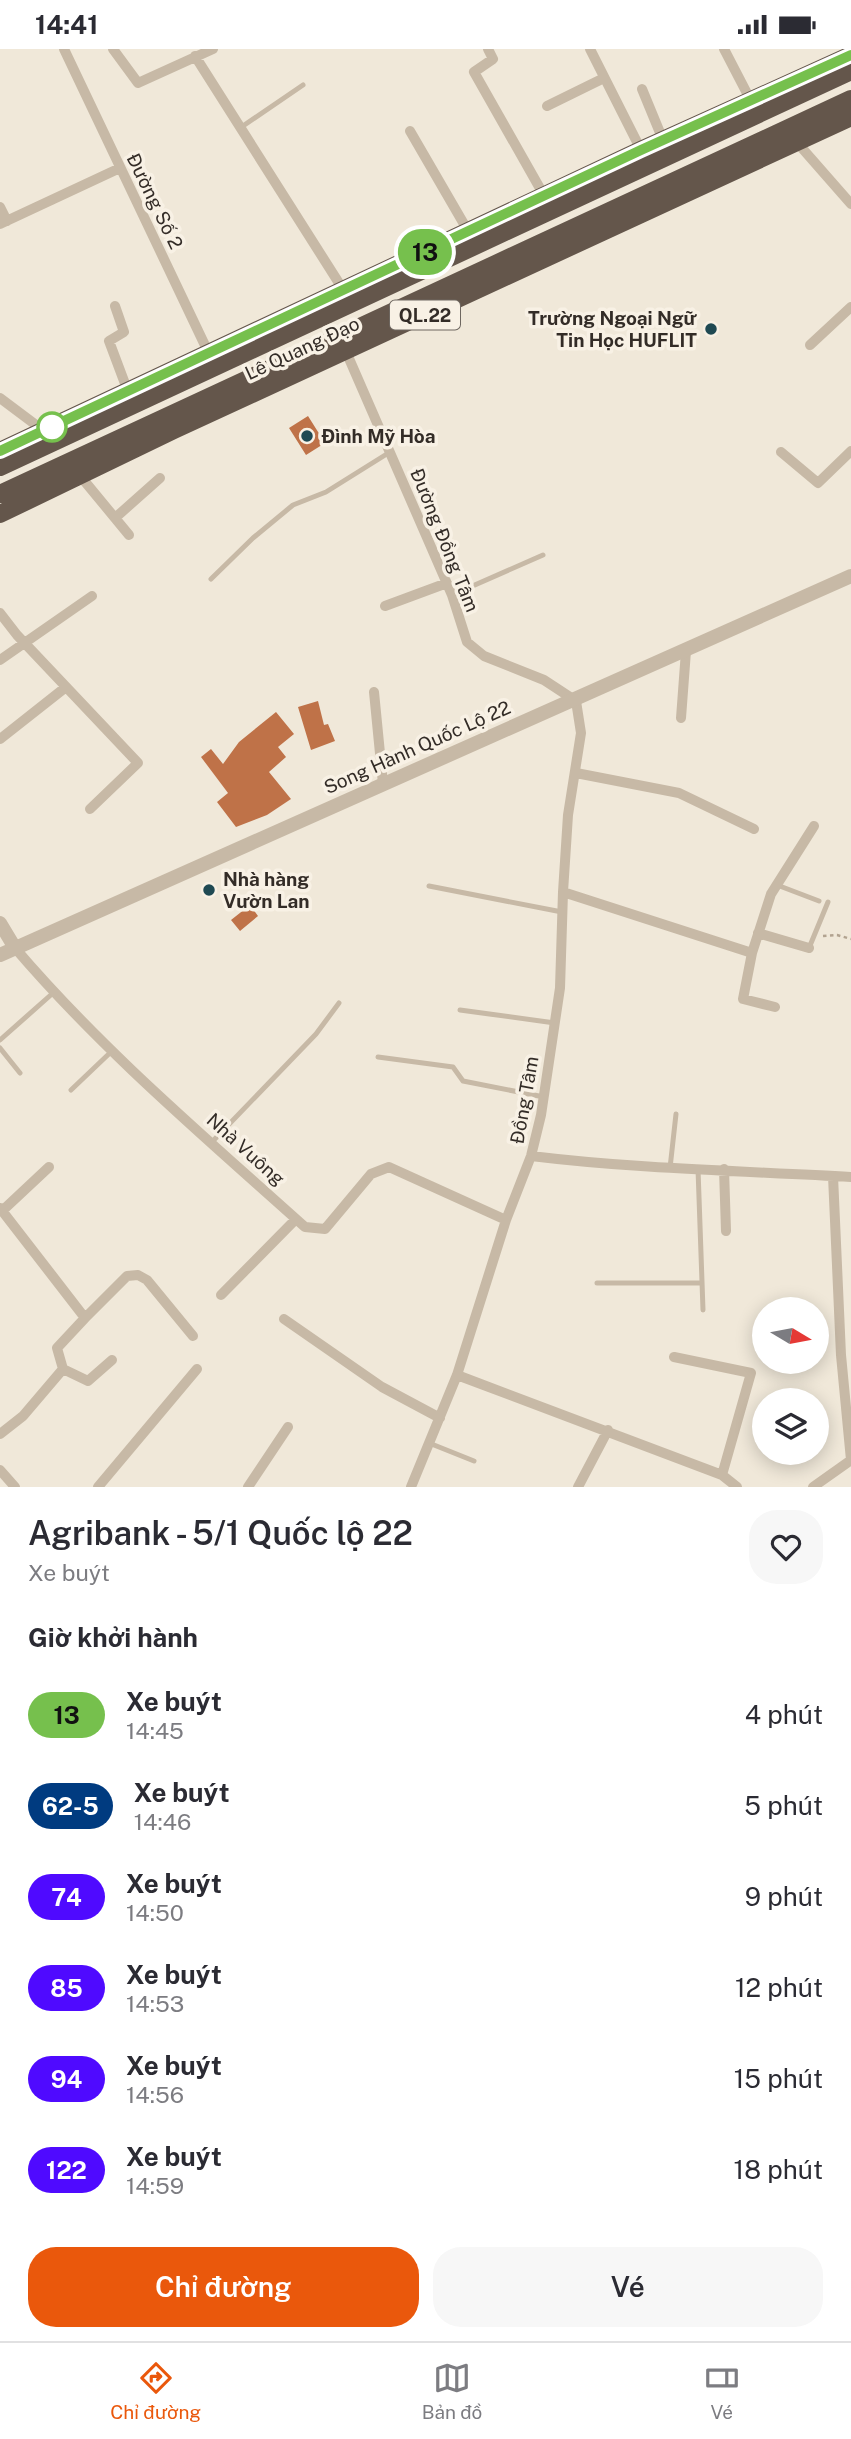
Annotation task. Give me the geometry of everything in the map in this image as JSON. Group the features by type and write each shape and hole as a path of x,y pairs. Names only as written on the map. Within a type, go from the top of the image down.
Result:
{"highway":[{"name":"Lê Quang Đạo","path":"0,467 468,231 548,203 641,150 851,55"},
{"name":"Lê Quang Đạo","path":"0,451 127,389 212,360 548,203 851,71"},
{"name":"Lê Quang Đạo","path":"0,494 343,344 791,136 851,99"},
{"name":"Lê Quang Đạo","path":"791,136 851,117"},
{"name":"Lê Quang Đạo","path":"0,515 81,477 343,344"}],"street":[{"name":"Đường Số 2","path":"64,49 212,360"},
{"path":"113,49 138,83 213,49"},
{"path":"488,49 494,59 474,72 548,203"},
{"path":"590,49 641,150"},
{"path":"724,49 751,101"},
{"path":"195,56 344,292"},
{"path":"547,106 604,78"},
{"path":"642,89 663,140"},
{"path":"410,131 468,231"},
{"path":"791,136 851,204"},
{"path":"0,207 3,223 120,168"},
{"path":"115,306 124,332 109,341 127,389"},
{"path":"810,345 851,307"},
{"name":"Đường Đồng Tâm","path":"343,344 452,595 467,642 484,656 544,680 576,701"},
{"path":"0,398 44,431"},
{"path":"781,452 818,483 851,451"},
{"path":"68,462 129,535"},
{"path":"115,518 160,478"},
{"name":"Song Hành Quốc Lộ 22","path":"0,955 527,719 576,701 851,576"},
{"path":"385,606 447,583"},
{"path":"0,660 92,596"},
{"path":"0,613 24,643 138,763 90,809"},
{"path":"681,717 686,651"},
{"path":"0,739 66,687"},
{"path":"374,692 383,784"},
{"name":"Đồng Tâm","path":"411,1487 457,1375 506,1220 531,1156 544,1097 561,988 568,815 581,733 576,701"},
{"path":"576,773 679,793 754,828"},
{"path":"775,1007 743,999 752,953 777,885 814,826"},
{"path":"563,892 752,953"},
{"name":"Nhà Vuông","path":"0,923 15,948 54,993 210,1144 305,1227 325,1230 371,1174 390,1167 506,1220"},
{"path":"758,933 809,948"},
{"path":"531,1156 616,1166 851,1177"},
{"path":"49,1167 1,1210 85,1318"},
{"path":"724,1169 726,1231"},
{"path":"813,1487 851,1460 833,1176"},
{"path":"221,1295 296,1219"},
{"path":"112,1360 88,1381 63,1369 57,1348 127,1276 138,1275 147,1280 193,1336"},
{"path":"284,1319 382,1387 440,1418"},
{"path":"674,1357 751,1373 722,1475"},
{"path":"0,1434 23,1416 63,1369"},
{"path":"98,1487 197,1369"},
{"path":"457,1375 722,1475 737,1487"},
{"path":"248,1487 288,1427"},
{"path":"578,1487 608,1430"},
{"path":"0,1470 15,1487"}],"lane":[{"path":"240,128 303,85"},
{"path":"211,579 253,538 293,505 326,492 390,452"},
{"path":"452,595 543,555"},
{"path":"777,885 819,901"},
{"path":"429,886 562,912"},
{"path":"809,948 828,902"},
{"path":"0,1039 54,993"},
{"path":"210,1144 316,1034 339,1003"},
{"path":"460,1010 555,1023"},
{"path":"0,1048 20,1073"},
{"path":"71,1090 113,1050"},
{"path":"378,1056 453,1067 463,1081 544,1097"},
{"path":"670,1168 676,1114"},
{"path":"698,1168 703,1310"},
{"path":"597,1283 702,1283"},
{"path":"429,1443 474,1461"}],"path":[{"path":"809,948 822,936 851,940"}],"building":[{"name":"Đình Mỹ Hòa","path":"308,416 325,443 306,455 289,428"},
{"path":"318,701 324,725 328,724 335,741 311,750 298,707"},
{"path":"276,712 294,734 278,747 286,757 269,772 291,799 267,815 236,827 217,802 228,793 201,757 211,749 223,764 239,742"},
{"path":"250,905 258,916 240,931 231,920"}],"bus line":[{"name":"13","path":"0,451 127,389 344,292 641,150 851,55"}],"place":[{"name":"Trường Ngoại Ngữ Tin Học HUFLIT","path":"711,329"},
{"name":"Đình Mỹ Hòa","path":"307,436"},
{"name":"Nhà hàng Vườn Lan","path":"209,890"}]}
